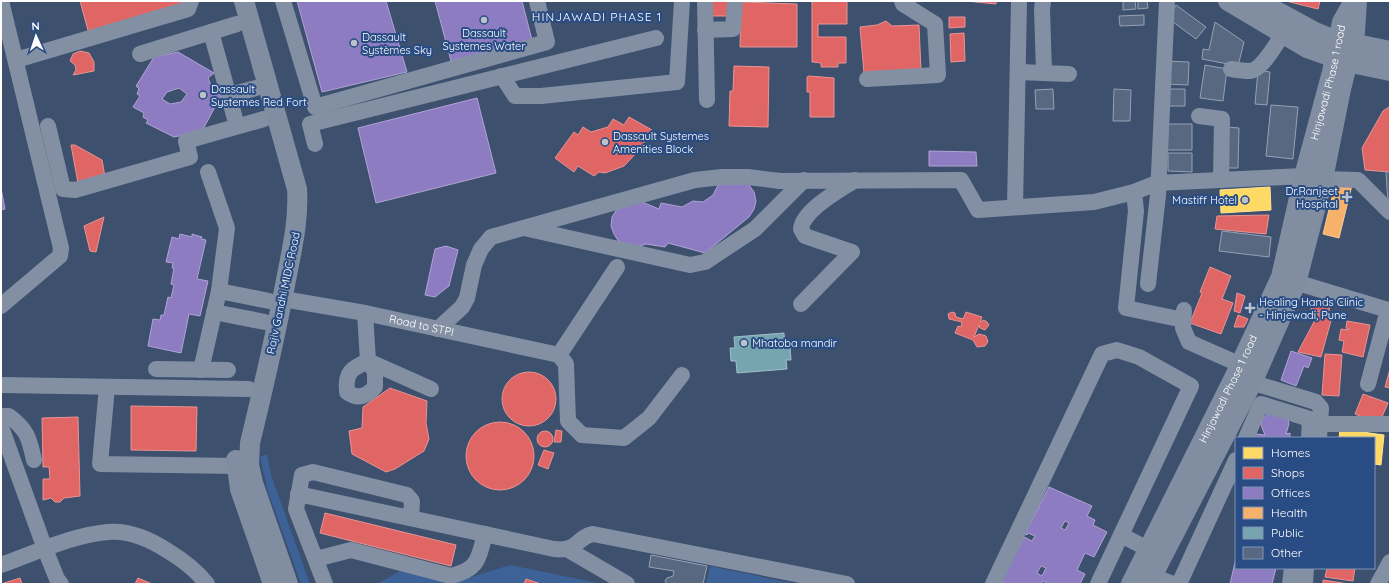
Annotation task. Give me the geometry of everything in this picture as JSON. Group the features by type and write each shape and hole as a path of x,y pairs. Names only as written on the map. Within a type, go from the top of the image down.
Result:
{"main road":[{"name":"Rajiv Gandhi MIDC Road","path":"231,1 284,192 285,219 274,298 250,443 249,465 253,484 288,584"},
{"name":"Rajiv Gandhi MIDC Road","path":"244,1 297,189 298,220 265,322 238,440 236,466 240,488 273,584"},
{"path":"1228,1 1307,48 1343,51 1390,51"},
{"path":"1258,1 1314,32 1343,51 1390,71"},
{"name":"Hinjawadi Phase 1 road","path":"1150,580 1288,280 1314,177 1343,51 1342,22 1354,1"},
{"path":"1343,51 1357,18 1357,1"},
{"name":"Hinjawadi Phase 1 road","path":"1131,584 1148,549 1243,375"}],"street":[{"path":"1,1 62,248 60,256 1,306"},
{"path":"16,60 188,9 191,1"},
{"path":"283,1 315,107 547,42 537,1"},
{"path":"502,76 515,96 540,96 677,82 682,1"},
{"path":"705,1 706,100"},
{"path":"705,30 733,29 734,1"},
{"path":"867,79 938,75 935,24 903,4 902,1"},
{"path":"1015,207 1019,1"},
{"path":"1043,1 1044,73"},
{"path":"1148,284 1158,195 1157,184 1167,1"},
{"path":"140,54 237,24"},
{"path":"211,32 230,95 236,126"},
{"path":"1231,69 1250,71 1261,65 1283,34"},
{"path":"315,144 310,124 656,38"},
{"path":"1018,72 1069,74"},
{"path":"230,95 256,88"},
{"path":"1200,116 1222,119 1221,180"},
{"path":"48,126 63,189 75,190 190,157 186,141 264,119"},
{"path":"201,370 218,291 227,228 208,172"},
{"path":"438,329 462,307 467,298 474,265 481,249 491,237 695,180 722,177 804,180 961,180 978,210 1094,202 1134,192 1157,184 1314,177 1358,180 1390,212"},
{"path":"523,227 690,265 705,262 755,229 804,180"},
{"path":"801,304 852,252 805,236 800,229 801,224 816,207 855,180"},
{"path":"1134,192 1135,218 1126,308 1179,314 1189,342 1243,375 1316,402 1321,408 1320,431 1390,424"},
{"path":"617,267 559,355 566,364 568,421 582,436 624,438 649,418 682,375"},
{"path":"1288,280 1388,310 1368,384"},
{"name":"Road to STPI","path":"218,291 274,298 365,313 559,355"},
{"path":"214,312 265,322"},
{"path":"365,313 368,361 431,389"},
{"path":"993,584 1102,354 1117,350 1140,357 1191,386 1098,584"},
{"path":"156,369 228,370"},
{"path":"1,385 249,389"},
{"path":"107,387 100,464 236,466"},
{"path":"1246,437 1261,404 1310,419 1309,437"},
{"path":"1,416 9,416 23,428 31,445 34,460"},
{"path":"1,427 45,549 57,579 61,584"},
{"path":"1179,584 1235,462"},
{"path":"325,584 296,509 302,475 313,472 407,495 412,501 411,518"},
{"path":"298,494 554,549 573,548 585,537 593,534 847,584"},
{"path":"1,565 83,537 109,532 131,534 150,540 179,557 198,573 207,584"},
{"path":"316,559 351,550 451,576 467,572 478,559 485,534"},
{"path":"1121,535 1148,549"},
{"path":"567,549 628,584"},
{"path":"1378,584 1388,565"},
{"path":"1388,565 1388,584"},
{"path":"1290,584 1292,569"},
{"path":"1305,584 1306,569"},
{"path":"1150,580 1173,584"}],"shaded area":[{"path":"267,454 271,475 310,584 301,584 268,491 260,457"},
{"path":"510,565 603,584 377,584 402,570 459,581"},
{"path":"710,566 796,584 706,584"}],"building: Homes":[{"name":"Mastiff Hotel","path":"1270,187 1271,210 1221,213 1220,190"},
{"path":"1340,429 1384,435 1381,465 1375,464 1375,437 1339,437"}],"building: Shops":[{"path":"80,1 181,1 183,9 89,34"},
{"path":"709,1 728,1 728,16 708,16"},
{"path":"812,1 847,1 847,24 818,24 818,37 846,37 846,63 838,63 838,67 821,67 821,63 812,62"},
{"path":"966,1 996,1 996,4"},
{"path":"1286,1 1320,1 1318,9"},
{"path":"741,2 797,4 797,47 740,47"},
{"path":"949,17 965,17 965,27 949,28"},
{"path":"886,21 892,26 919,25 921,70 864,73 860,27 877,25"},
{"path":"964,33 965,61 951,62 950,34"},
{"path":"80,51 89,53 94,62 94,71 73,75 76,70 75,65 70,61 73,54"},
{"path":"734,66 769,67 768,127 729,126 730,91 733,91"},
{"path":"807,77 834,78 834,117 810,117 810,92 807,92"},
{"path":"1389,107 1390,172 1365,170 1362,148 1383,111"},
{"name":"Dassault Systemes Amenities Block","path":"629,117 652,130 639,150 624,166 605,173 599,172 594,176 578,166 574,172 555,158 574,132 578,135 583,127 591,132 608,127 613,119 624,125"},
{"path":"71,145 75,145 102,160 105,177 78,183"},
{"path":"1269,215 1266,234 1215,229 1217,216"},
{"path":"104,217 96,252 90,251 84,226"},
{"path":"1210,267 1231,276 1222,299 1233,303 1221,334 1190,323 1202,293 1200,292"},
{"path":"1237,293 1245,296 1240,313 1234,311"},
{"path":"1314,299 1331,303 1328,314 1311,310"},
{"path":"952,312 955,313 956,317 963,319 966,312 982,317 980,322 984,320 987,322 989,325 985,330 980,328 979,325 974,337 979,334 986,336 988,342 985,346 977,347 973,340 955,333 958,326 961,327 962,322 949,319 948,314"},
{"path":"1316,313 1332,317 1321,357 1298,352 1315,320"},
{"path":"1238,315 1248,319 1244,327 1234,327"},
{"path":"1347,321 1370,325 1363,357 1342,352 1344,341 1339,340 1341,329 1349,330 1346,328"},
{"path":"1325,354 1342,355 1339,396 1322,395"},
{"path":"1390,369 1390,388 1385,387"},
{"path":"529,372 544,377 548,380 551,384 556,399 551,414 548,418 544,421 529,426 514,421 510,418 507,414 502,399 507,384 510,380 514,377"},
{"path":"390,388 427,401 426,423 429,439 424,451 395,469 386,472 352,454 349,431 362,428 363,407"},
{"path":"1363,394 1388,403 1379,424 1355,414"},
{"path":"131,406 197,407 196,451 131,450"},
{"path":"78,417 80,496 64,498 60,502 55,502 51,498 43,500 43,479 50,479 49,467 43,467 42,418"},
{"path":"500,422 513,425 524,432 531,443 534,456 531,469 524,480 513,487 500,490 487,487 476,480 469,469 466,456 469,443 476,432 487,425"},
{"path":"556,430 562,431 561,442 554,442"},
{"path":"545,431 551,433 553,439 551,445 545,447 539,445 537,439 539,433"},
{"path":"544,450 554,453 548,469 538,465"},
{"path":"325,513 456,545 451,566 320,533"},
{"path":"1327,569 1355,569 1353,581 1325,577"},
{"path":"20,578 22,584 1,584"},
{"path":"138,578 152,584 135,584"},
{"path":"526,579 541,584 524,584"},
{"path":"1323,580 1349,584 1323,584"}],"building: Offices":[{"name":"Dassault Systèmes Sky","path":"297,1 386,1 407,72 322,92"},
{"name":"Dassault Systemes Water","path":"435,1 522,1 532,40 451,61"},
{"name":"Dassault Systemes Red Fort","path":"178,52 214,73 208,78 212,88 221,96 202,131 174,137 146,123 148,120 143,117 144,113 133,107 140,96 137,94 139,89 136,86 154,57","holes":["179,88 187,94 181,102 170,104 162,99 167,92"]},
{"path":"477,98 496,173 376,203 358,128"},
{"path":"929,151 976,152 977,166 929,166"},
{"path":"742,181 749,185 754,192 756,201 754,209 749,217 705,253 668,243 665,247 646,244 636,247 619,242 614,234 611,226 612,217 617,209 642,202 659,209 661,203 682,207 693,201 703,202 713,195 718,185"},
{"path":"1,188 5,209 1,210"},
{"path":"180,234 192,237 192,234 206,240 197,279 208,281 200,316 189,314 181,353 148,346 153,319 160,320 161,315 164,315 168,297 171,298 174,285 171,284 174,268 172,268 173,263 166,262 172,237 179,239"},
{"path":"446,246 458,250 449,286 435,297 425,295 435,249"},
{"path":"1291,351 1312,358 1308,368 1304,366 1296,386 1281,380"},
{"path":"1269,412 1288,419 1289,424 1286,434 1290,433 1290,437 1254,437 1255,434 1265,435 1261,425 1262,420"},
{"path":"1049,487 1092,506 1087,516 1095,520 1093,525 1107,532 1094,557 1085,553 1077,570 1085,574 1080,584 1048,584 1043,581 1041,584 1005,584 1000,582 1024,537 1032,541 1035,536 1028,533 1027,535 1025,534","holes":["1065,521 1069,523 1065,530 1061,528","1041,566 1046,568 1042,576 1037,573"]},
{"path":"1235,562 1235,569 1276,569 1272,584 1230,584"}],"building: Health":[{"path":"1336,181 1352,185 1339,238 1323,234"}],"building: Public":[{"path":"784,333 785,348 790,347 791,360 786,360 787,369 737,373 736,361 731,361 730,348 735,348 734,337"}],"building: Other":[{"path":"1123,1 1135,1 1136,9 1123,10"},
{"path":"1138,1 1147,1 1148,8 1138,9"},
{"path":"1176,5 1206,27 1196,39 1169,19"},
{"path":"1144,15 1144,25 1120,26 1119,16"},
{"path":"1215,22 1244,42 1238,66 1202,59 1203,49 1209,50"},
{"path":"1167,61 1189,62 1188,85 1166,84"},
{"path":"1205,65 1227,69 1223,101 1200,98"},
{"path":"1258,70 1270,72 1267,105 1255,104"},
{"path":"1053,89 1054,109 1036,109 1035,90"},
{"path":"1114,89 1131,90 1130,121 1113,121"},
{"path":"1169,89 1185,89 1185,106 1169,106"},
{"path":"1271,105 1298,107 1293,159 1266,156"},
{"path":"1165,124 1192,124 1192,150 1165,150"},
{"path":"1227,127 1239,128 1238,168 1227,168"},
{"path":"1168,153 1192,153 1192,172 1168,171"},
{"path":"1386,172 1390,172 1390,203 1388,203"},
{"path":"1222,231 1271,237 1269,257 1219,251"},
{"path":"651,555 707,566 703,584 667,584 665,581 667,578 673,576 674,571 649,567"}],"place":[{"name":"Dassault Systemes Water","path":"484,20"},
{"name":"Dassault Systèmes Sky","path":"354,43"},
{"name":"Dassault Systemes Red Fort","path":"203,95"},
{"name":"Dassault Systemes Amenities Block","path":"605,142"},
{"name":"Dr.Ranjeet Hospital","path":"1347,197"},
{"name":"Mastiff Hotel","path":"1245,200"},
{"name":"Healing Hands Clinic - Hinjewadi, Pune","path":"1250,308"},
{"name":"Mhatoba mandir","path":"744,343"}],"district":[{"name":"HINJAWADI PHASE 1","path":"597,17"}]}
